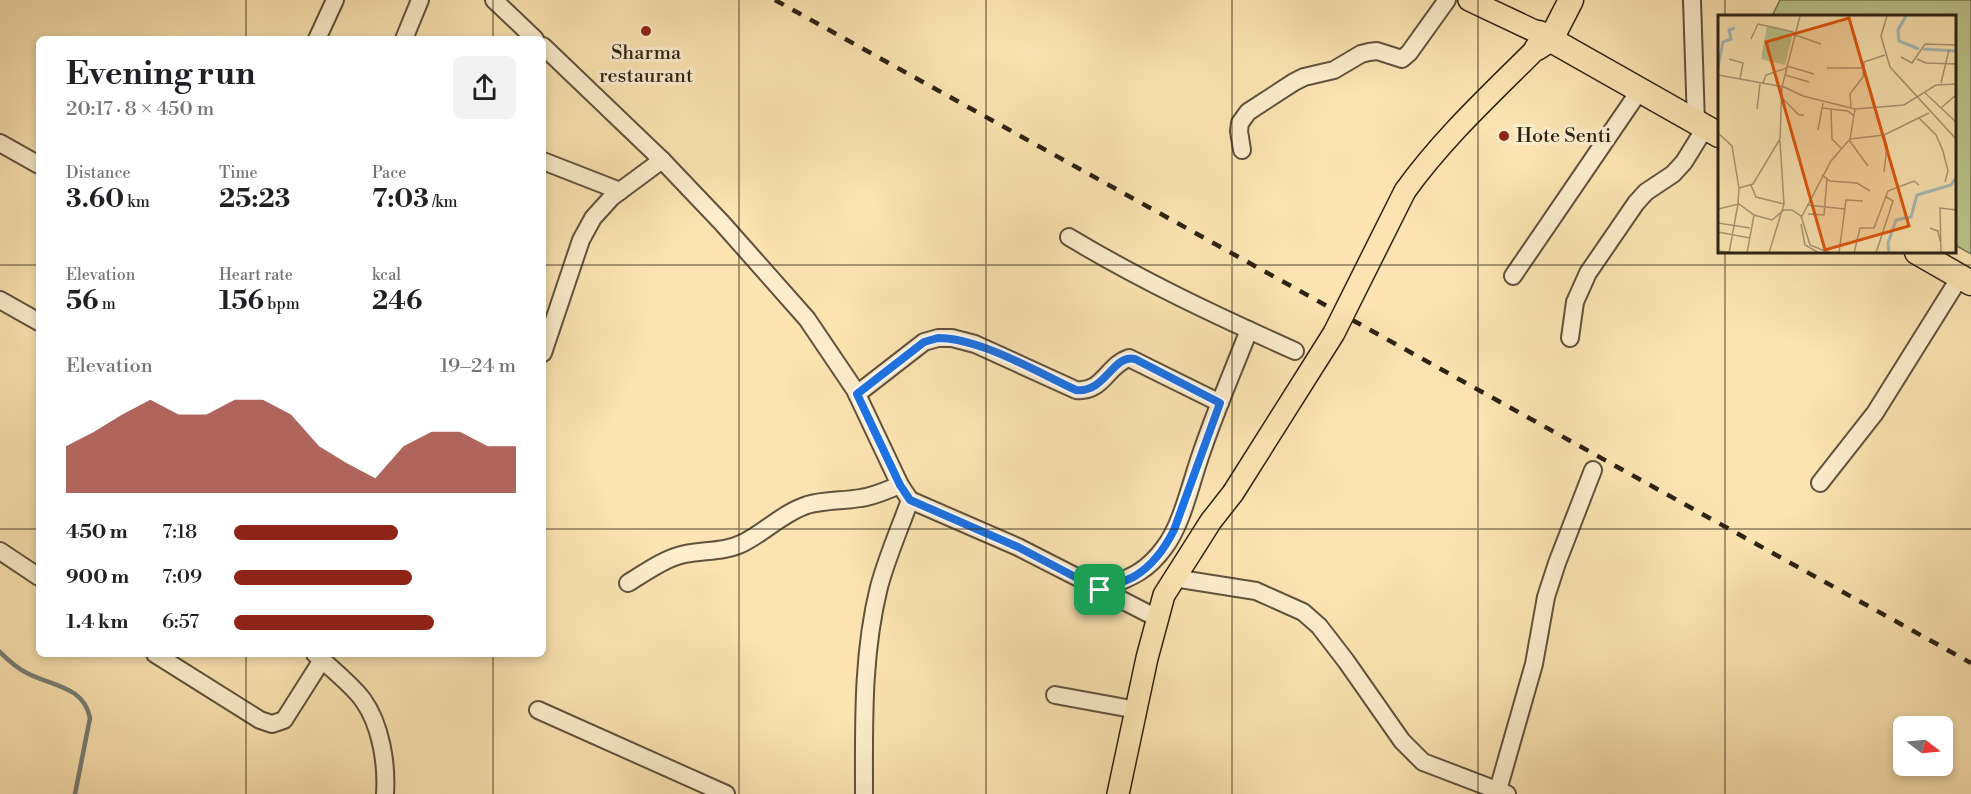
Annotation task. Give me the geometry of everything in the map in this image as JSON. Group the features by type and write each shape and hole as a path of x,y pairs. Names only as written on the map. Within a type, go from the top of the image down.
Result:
{"highway":[{"path":"1542,40 1554,0"},
{"path":"1542,40 1571,0"},
{"path":"1542,40 1640,90 1707,129"},
{"path":"1920,254 1966,280"}],"main road":[{"path":"1118,794 1164,595 1211,521 1233,493 1334,333 1405,191 1425,162 1542,40 1469,0"}],"street":[{"path":"318,36 335,0"},
{"path":"405,36 420,0"},
{"path":"495,0 532,36"},
{"path":"1242,150 1240,123 1248,112 1294,82 1304,77 1334,70 1361,54 1377,51 1402,59 1409,53 1447,0"},
{"path":"1570,338 1575,302 1588,273 1636,203 1646,192 1673,174 1707,129 1692,0"},
{"path":"546,49 662,160 730,231 807,319 857,394 900,485 910,500 1018,547 1157,618"},
{"path":"1513,276 1640,90"},
{"path":"0,143 36,163"},
{"path":"546,344 581,240 593,218 620,191 662,160"},
{"path":"546,162 620,191"},
{"path":"1069,237 1127,271 1295,351"},
{"path":"1820,483 1875,413 1966,280"},
{"path":"0,300 36,320"},
{"path":"1100,590 1134,576 1150,564 1165,548 1174,530 1249,330"},
{"path":"857,394 924,342 938,338 952,338 975,344 1076,390 1085,391 1096,386 1123,360 1135,359 1220,403"},
{"path":"1174,578 1256,591 1303,612 1319,626 1402,741 1423,762 1502,792 1534,664 1546,597 1593,470"},
{"path":"628,583 671,558 730,548 743,543 793,511 805,506 820,501 861,498 879,494 900,485"},
{"path":"864,794 864,697 869,638 879,586 910,500"},
{"path":"0,550 36,575"},
{"path":"160,657 260,720 272,724 284,720 319,657 363,699 378,731 386,777 385,794"},
{"path":"1055,694 1137,710"},
{"path":"538,710 726,794"}],"green space":[{"path":"1780,0 1971,0 1971,254 1956,246 1956,15 1772,15"}],"waterway":[{"path":"0,652 23,671 74,693 87,707 90,718 75,794"}],"railway":[{"path":"775,0 1971,663"}],"place":[{"name":"Sharma restaurant","path":"646,31"},
{"name":"Hote Senti","path":"1504,136"}],"route":[{"path":"938,338 952,338 975,344 1076,390 1085,391 1096,386 1123,360 1135,359 1220,403 1174,530 1165,548 1150,564 1134,576 1100,590 1018,547 910,500 900,485 857,394 924,342 938,338"}]}
